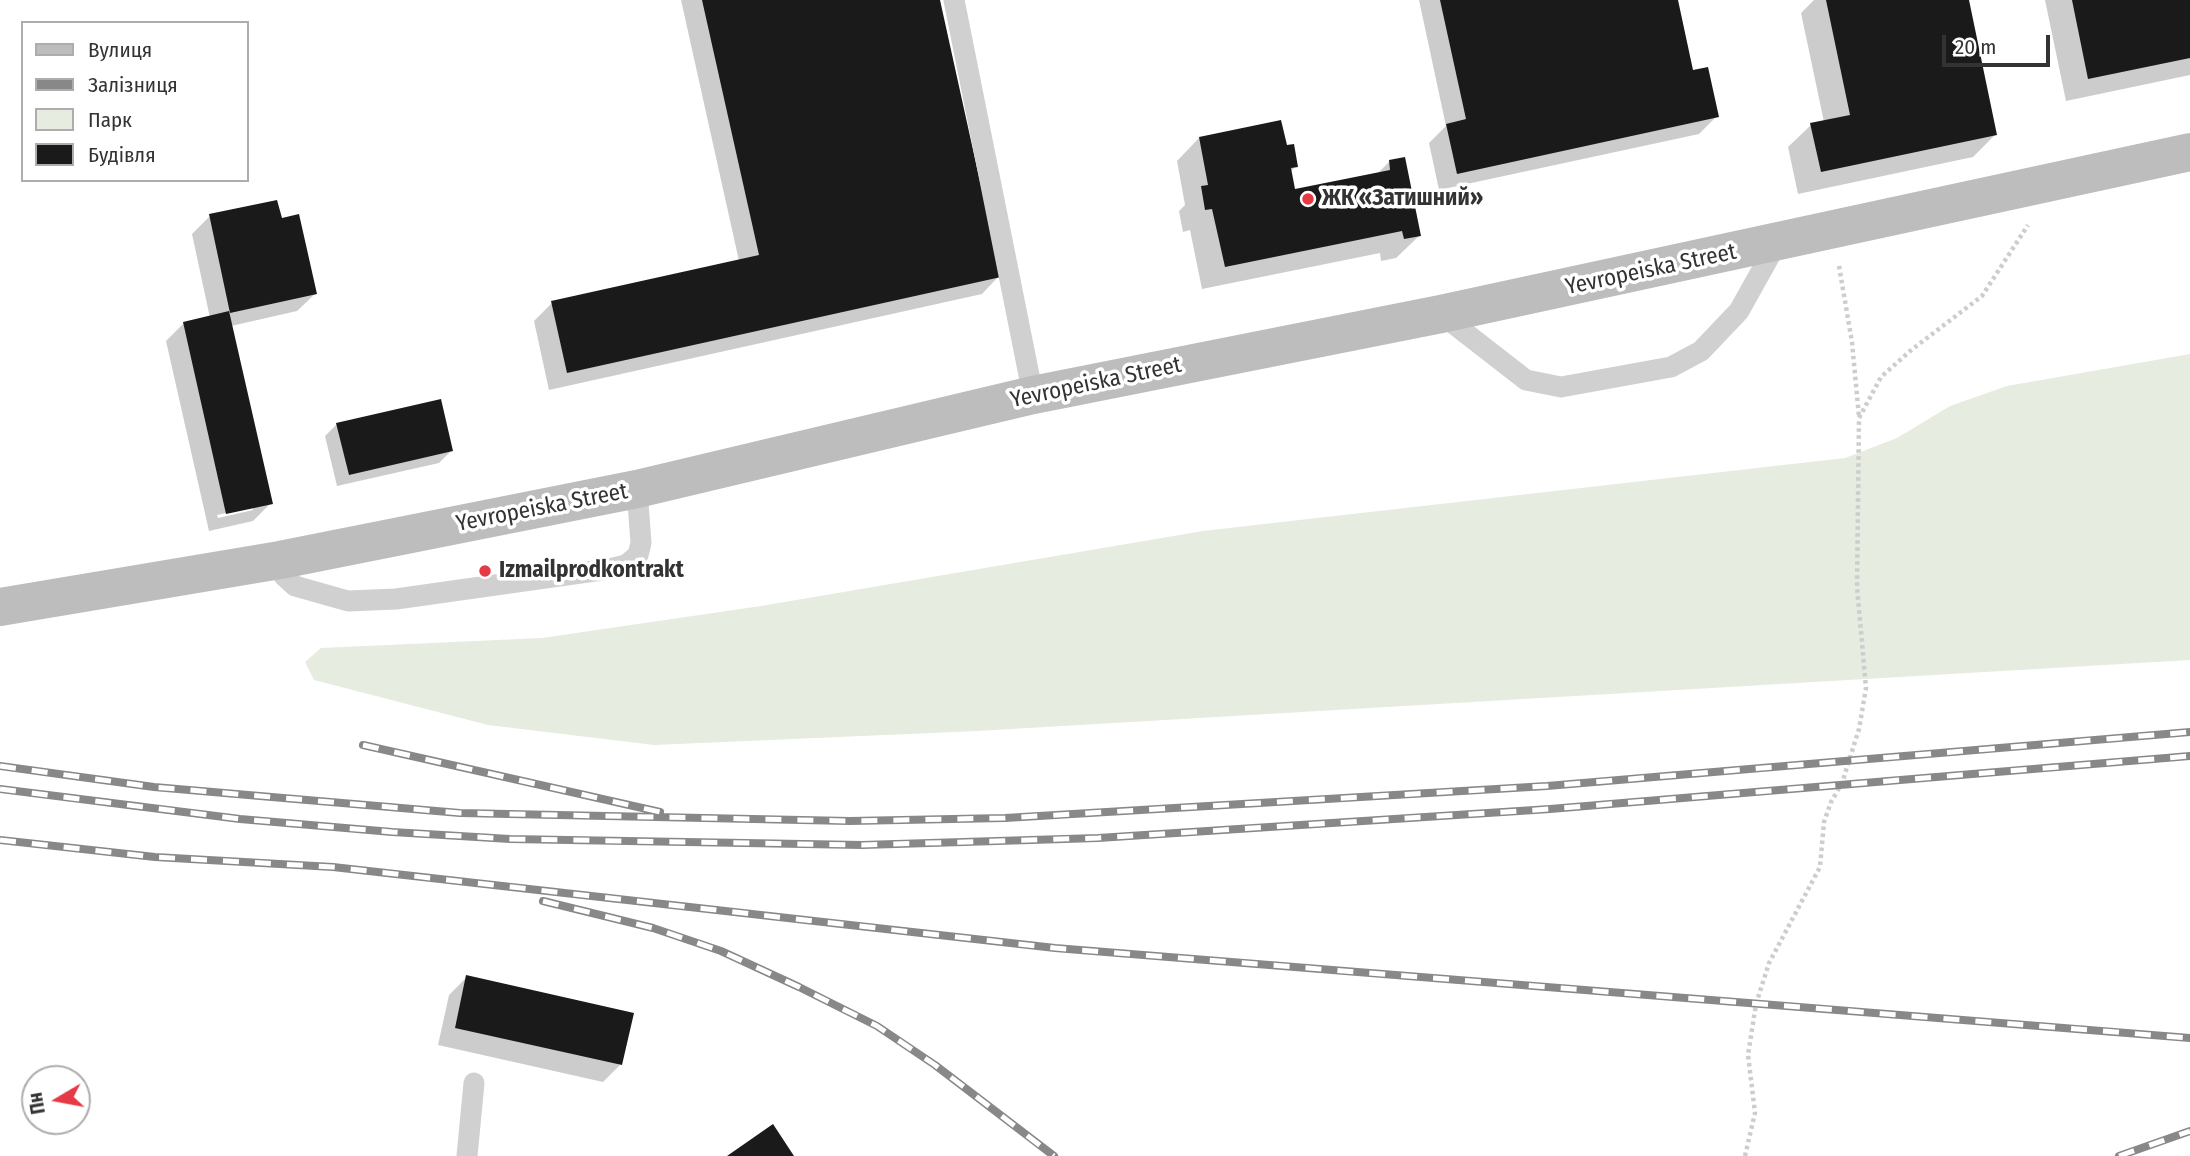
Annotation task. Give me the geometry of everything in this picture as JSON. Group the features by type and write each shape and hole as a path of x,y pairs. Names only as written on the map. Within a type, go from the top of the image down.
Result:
{"main road":[{"name":"Yevropeiska Street","path":"0,607 280,560 637,489 1033,395 1441,314 2190,152"}],"lane":[{"path":"954,0 1033,395"},
{"path":"1441,314 1525,380 1561,387 1671,367 1701,351 1739,311 1777,243"},
{"path":"280,560 284,576 295,586 348,601 396,599 609,569 626,565 638,555 641,543 637,489"},
{"path":"467,1156 474,1083"}],"path":[{"path":"1859,418 1881,377 1982,296 2056,180"},
{"path":"1745,1156 1755,1113 1748,1055 1756,1004 1769,963 1820,867 1824,822 1842,783 1866,688 1857,587 1859,418 1852,342 1838,258"}],"green space":[{"path":"2190,354 2190,660 977,731 654,745 488,725 314,680 305,662 321,648 542,638 761,606 1203,531 1845,458 1897,438 1950,406 2007,386"}],"building":[{"path":"702,0 940,0 1001,277 567,373 551,301 759,255"},
{"path":"1440,0 1678,0 1693,70 1708,67 1719,117 1457,174 1446,124 1466,119"},
{"path":"1826,0 1969,0 1997,135 1821,172 1810,123 1850,115"},
{"path":"2072,0 2190,0 2190,58 2088,79"},
{"name":"ЖК «Затишний»","path":"1281,120 1287,145 1294,144 1298,167 1291,168 1295,189 1390,170 1389,160 1405,157 1421,236 1404,239 1402,231 1225,267 1212,209 1205,210 1201,186 1208,185 1199,137"},
{"path":"277,200 282,218 299,214 317,294 230,313 209,214"},
{"path":"229,311 273,504 226,514 183,322"},
{"path":"441,399 453,451 349,475 336,423"},
{"path":"466,975 634,1013 622,1065 455,1028"},
{"path":"773,1124 794,1156 727,1156"}],"railway":[{"path":"0,766 154,787 460,813 850,821 1005,818 1547,786 2190,732"},
{"path":"363,745 660,812"},
{"path":"0,789 240,819 392,832 510,839 862,845 1098,838 1550,809 2190,756"},
{"path":"0,840 155,857 333,867 1055,948 2190,1038"},
{"path":"543,901 653,928 721,951 799,987 877,1026 935,1065 1054,1156"},
{"path":"2119,1156 2190,1131"}],"place":[{"name":"ЖК «Затишний»","path":"1308,199"},
{"name":"Izmailprodkontrakt","path":"485,571"}]}
